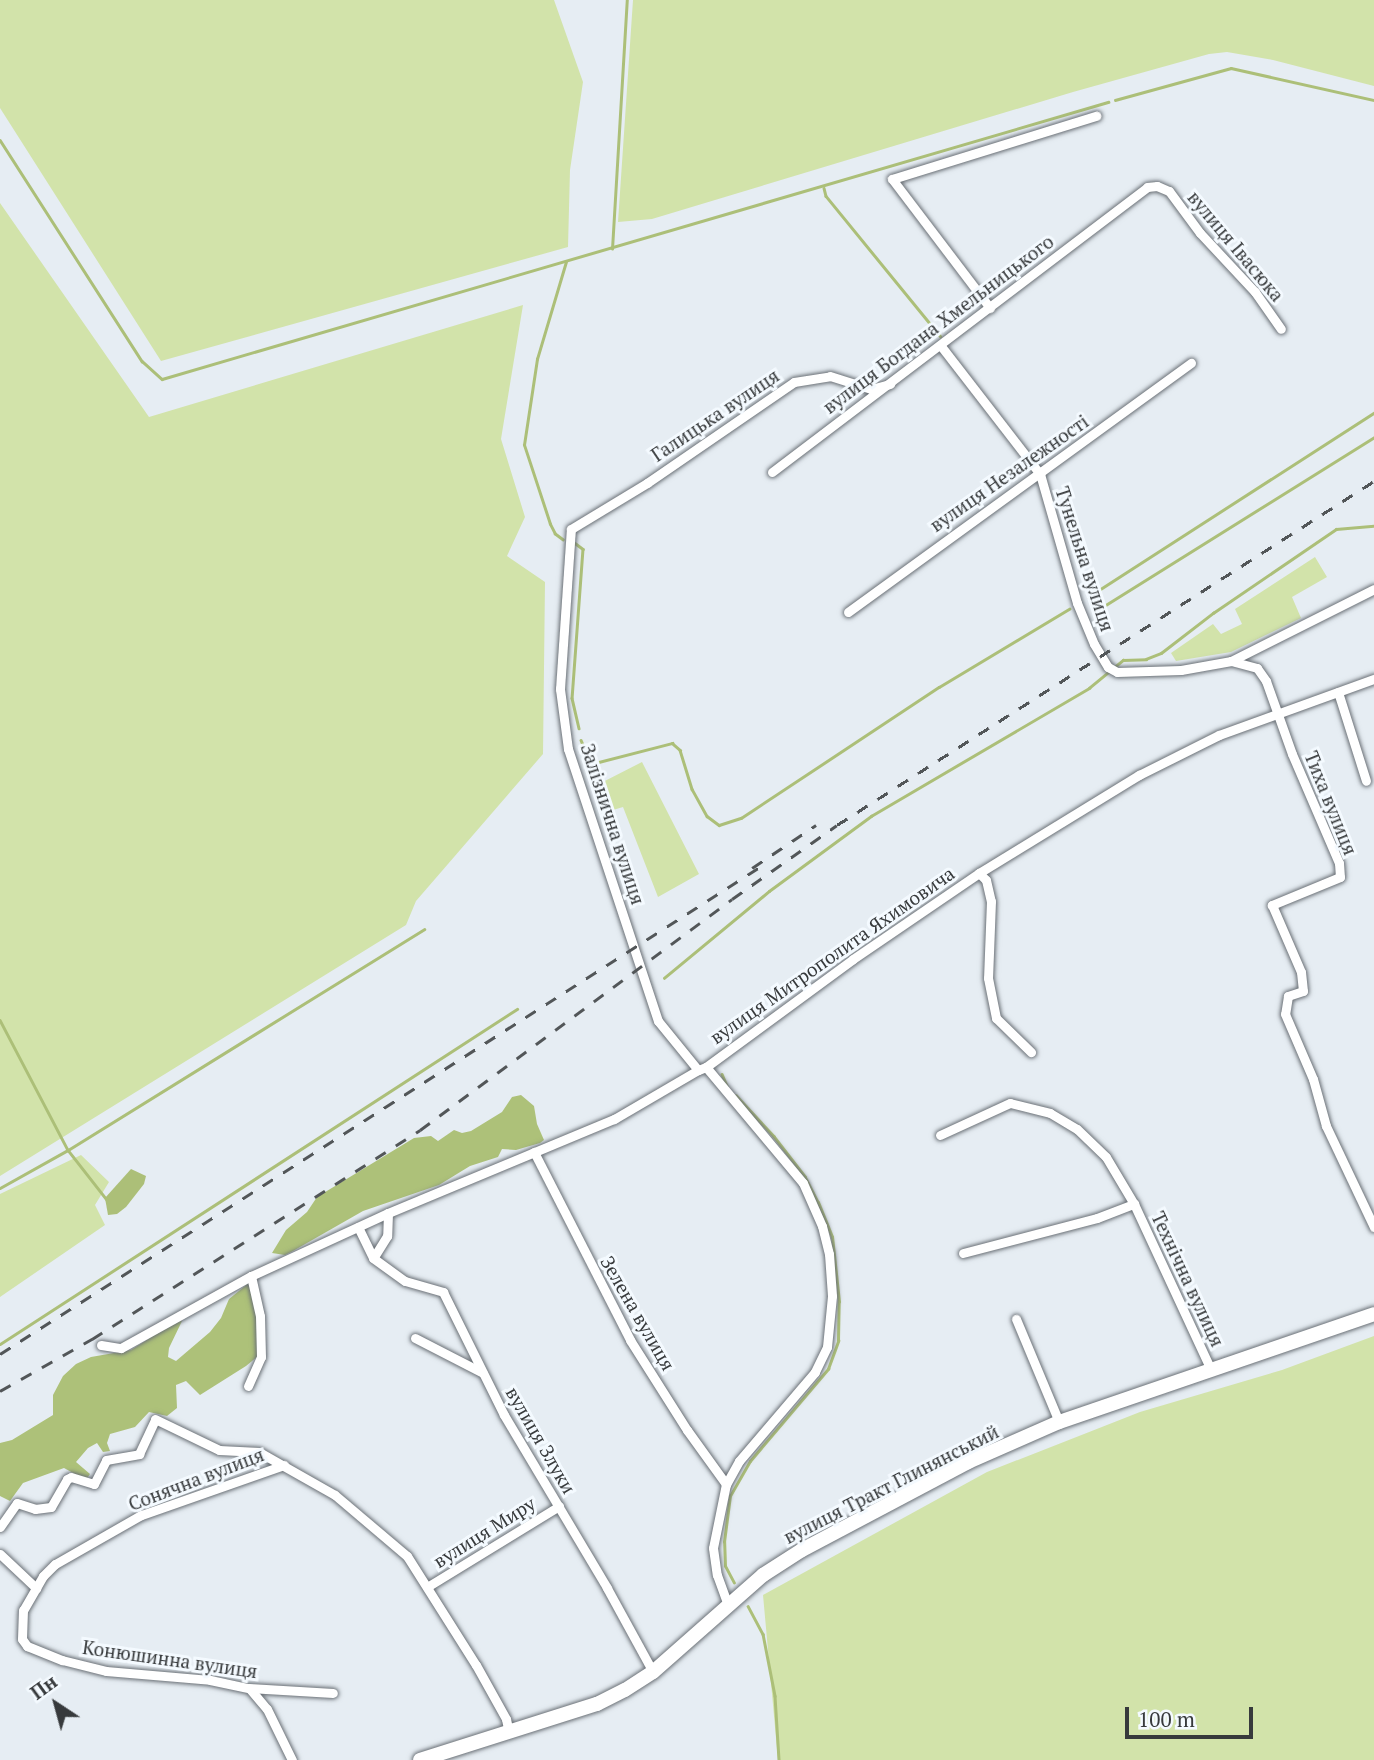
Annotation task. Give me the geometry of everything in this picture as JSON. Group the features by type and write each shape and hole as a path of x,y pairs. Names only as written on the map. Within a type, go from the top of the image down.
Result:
{"main road":[{"name":"вулиця Тракт Глинянський","path":"420,1760 597,1704 653,1672 763,1575 802,1550 968,1462 1059,1422 1210,1368 1374,1314"}],"street":[{"path":"990,308 892,179 1096,116"},
{"name":"вулиця Івасюка","path":"1125,203 1147,187 1157,186 1169,191 1200,233 1255,292 1281,329"},
{"name":"вулиця Богдана Хмельницького","path":"772,472 1125,203"},
{"name":"Тунельна вулиця","path":"941,345 1040,474 1064,563 1097,648 1112,669 1181,670 1231,661"},
{"name":"вулиця Незалежності","path":"848,612 1191,363"},
{"name":"Галицька вулиця","path":"571,529 647,483 794,382 830,376 871,389 890,384"},
{"name":"Залізнична вулиця","path":"571,529 560,689 568,749 659,1021 803,1183 822,1226 829,1254 832,1296 827,1347 815,1372 739,1461 726,1483 713,1548 717,1575 729,1606"},
{"path":"1231,661 1374,589"},
{"path":"1231,661 1257,668 1266,681 1277,713"},
{"name":"вулиця Митрополита Яхимовича","path":"702,1068 853,959 979,873 1139,775 1219,735 1374,679"},
{"path":"1338,692 1366,782"},
{"name":"Тиха вулиця","path":"1277,713 1339,863 1340,877 1272,905 1301,972 1303,991 1288,996 1286,1018 1313,1079 1326,1126 1374,1227"},
{"name":"вулиця Митрополита Яхимовича","path":"979,873 986,880 991,901 988,978 996,1018 1031,1052"},
{"path":"101,1345 121,1348 251,1276 388,1213 614,1119 702,1068"},
{"name":"Технічна вулиця","path":"940,1135 999,1105 1019,1104 1050,1113 1077,1129 1106,1157 1134,1204 1210,1368"},
{"name":"Зелена вулиця","path":"534,1152 630,1340 687,1430 726,1483"},
{"name":"Технічна вулиця","path":"962,1253 1097,1218 1134,1204"},
{"path":"373,1258 387,1236 388,1213"},
{"name":"вулиця Злуки","path":"358,1227 373,1258 405,1281 443,1292 483,1373 653,1672"},
{"path":"248,1385 261,1357 260,1316 251,1276"},
{"path":"1016,1319 1059,1422"},
{"path":"415,1338 483,1373"},
{"path":"0,1527 17,1503 34,1509 51,1507 67,1479 71,1477 94,1484 106,1460 139,1454 155,1419 219,1450 259,1452 284,1465"},
{"name":"Сонячна вулиця","path":"36,1588 55,1564 141,1515 284,1465 345,1504 407,1556 476,1665 506,1719 509,1733"},
{"name":"вулиця Миру","path":"428,1587 559,1506"},
{"path":"0,1554 36,1588"},
{"name":"Конюшинна вулиця","path":"36,1588 23,1610 20,1623 22,1639 27,1646 62,1660 106,1671 210,1680 249,1688 333,1693"},
{"path":"249,1688 267,1709 292,1760"}],"shaded area":[{"path":"0,0 554,0 583,82 570,170 568,247 161,361 0,108"},
{"path":"633,0 1374,0 1374,86 1273,60 1227,52 1209,54 1073,92 652,219 618,222"},
{"path":"0,203 149,417 523,305 501,439 525,517 507,556 545,582 543,754 416,901 406,925 0,1176"},
{"path":"1315,557 1327,577 1292,597 1301,618 1231,652 1176,661 1171,653 1213,624 1221,634 1242,624 1235,609"},
{"path":"642,762 699,874 658,897 623,807 613,810 610,799 597,803 595,786"},
{"path":"521,1095 534,1106 537,1124 544,1140 540,1143 516,1150 502,1149 498,1157 470,1166 439,1185 363,1211 285,1255 272,1253 286,1230 307,1212 317,1197 414,1138 431,1136 438,1141 454,1130 462,1133 471,1131 502,1112 512,1097"},
{"path":"81,1155 109,1182 95,1205 105,1225 0,1297 0,1194"},
{"path":"131,1169 146,1176 144,1184 126,1207 117,1214 108,1215 105,1198"},
{"path":"250,1282 256,1305 258,1356 200,1395 186,1381 176,1385 177,1408 167,1416 149,1412 135,1427 110,1434 107,1443 110,1451 103,1452 97,1443 88,1448 76,1462 90,1474 86,1480 64,1468 23,1483 10,1501 0,1496 0,1443 12,1440 53,1415 53,1395 63,1376 76,1364 91,1357 131,1350 180,1319 182,1321 169,1348 168,1357 176,1361 210,1332 221,1318 229,1299"},
{"path":"1374,1336 1374,1760 778,1760 763,1595 987,1472 1140,1412 1282,1370"}],"waterway":[{"path":"612,249 627,0"},
{"path":"1115,100 1231,68 1374,100"},
{"path":"0,140 142,361 162,379 1108,102"},
{"path":"824,188 826,196 940,336"},
{"path":"563,540 555,534 550,524 524,445 537,359 566,262"},
{"path":"1088,597 1374,413"},
{"path":"1104,606 1374,437"},
{"path":"664,978 769,891 871,816 1089,688 1123,660 1146,659 1161,653 1213,613 1336,529 1374,526"},
{"path":"575,543 583,549 572,698 579,728"},
{"path":"581,740 591,764 672,743 680,750 692,789 707,816 719,825 741,818 939,687 1069,609"},
{"path":"0,1188 68,1150 424,929"},
{"path":"0,1344 517,1009"},
{"path":"0,1020 68,1150 107,1200"},
{"path":"722,1074 727,1086"},
{"path":"734,1583 725,1566 724,1542 730,1496 750,1461 828,1369 838,1341 839,1302 832,1237 818,1203 805,1177 774,1137 736,1096"},
{"path":"748,1606 763,1634 775,1696 779,1760"}],"railway":[{"path":"0,1391 92,1339 420,1130 732,899 837,825 1374,481"},
{"path":"752,868 816,825"},
{"path":"0,1354 763,865"}]}
